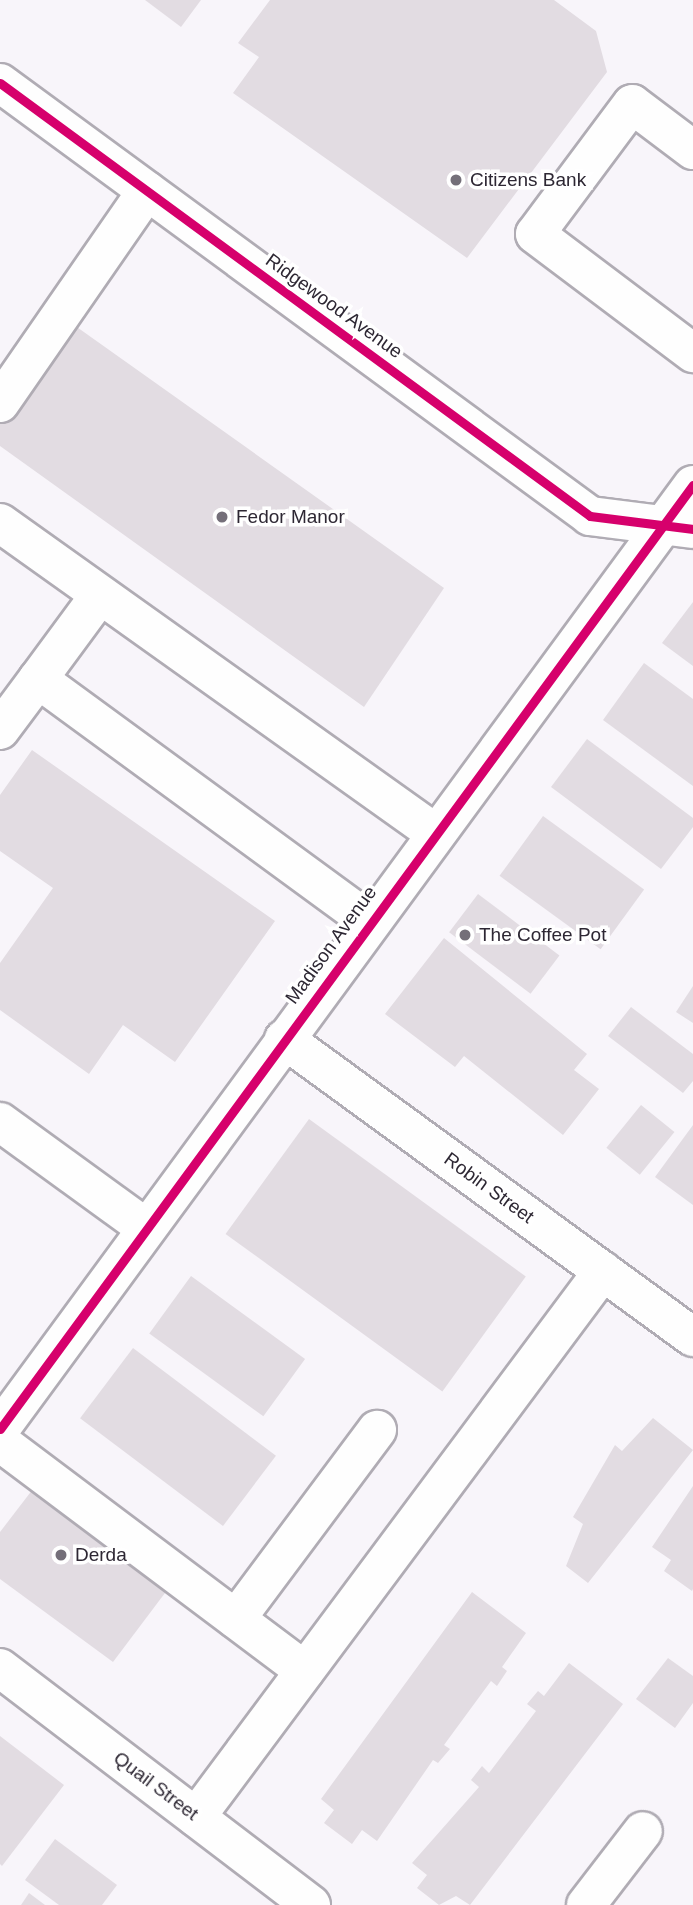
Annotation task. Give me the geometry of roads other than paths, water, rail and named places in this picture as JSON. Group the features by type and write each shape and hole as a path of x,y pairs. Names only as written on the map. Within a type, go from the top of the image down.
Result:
{"street":[{"name":"Ridgewood Avenue","path":"0,83 590,516 677,527"},
{"path":"693,150 632,104 535,234 693,353"},
{"path":"0,403 147,191"},
{"name":"Madison Avenue","path":"0,1429 435,832 677,527 693,485"},
{"path":"0,523 435,832"},
{"path":"0,730 100,594"},
{"path":"38,679 370,922"},
{"name":"Robin Street","path":"285,1039 693,1337"},
{"path":"0,1122 146,1228"},
{"path":"196,1817 603,1271"},
{"path":"236,1619 377,1430"},
{"path":"0,1442 305,1671"},
{"name":"Quail Street","path":"0,1668 311,1905"},
{"path":"586,1905 643,1831"}],"place":[{"name":"Citizens Bank","path":"456,180"},
{"name":"Fedor Manor","path":"222,517"},
{"name":"The Coffee Pot","path":"465,935"},
{"name":"Derda","path":"61,1555"}]}
